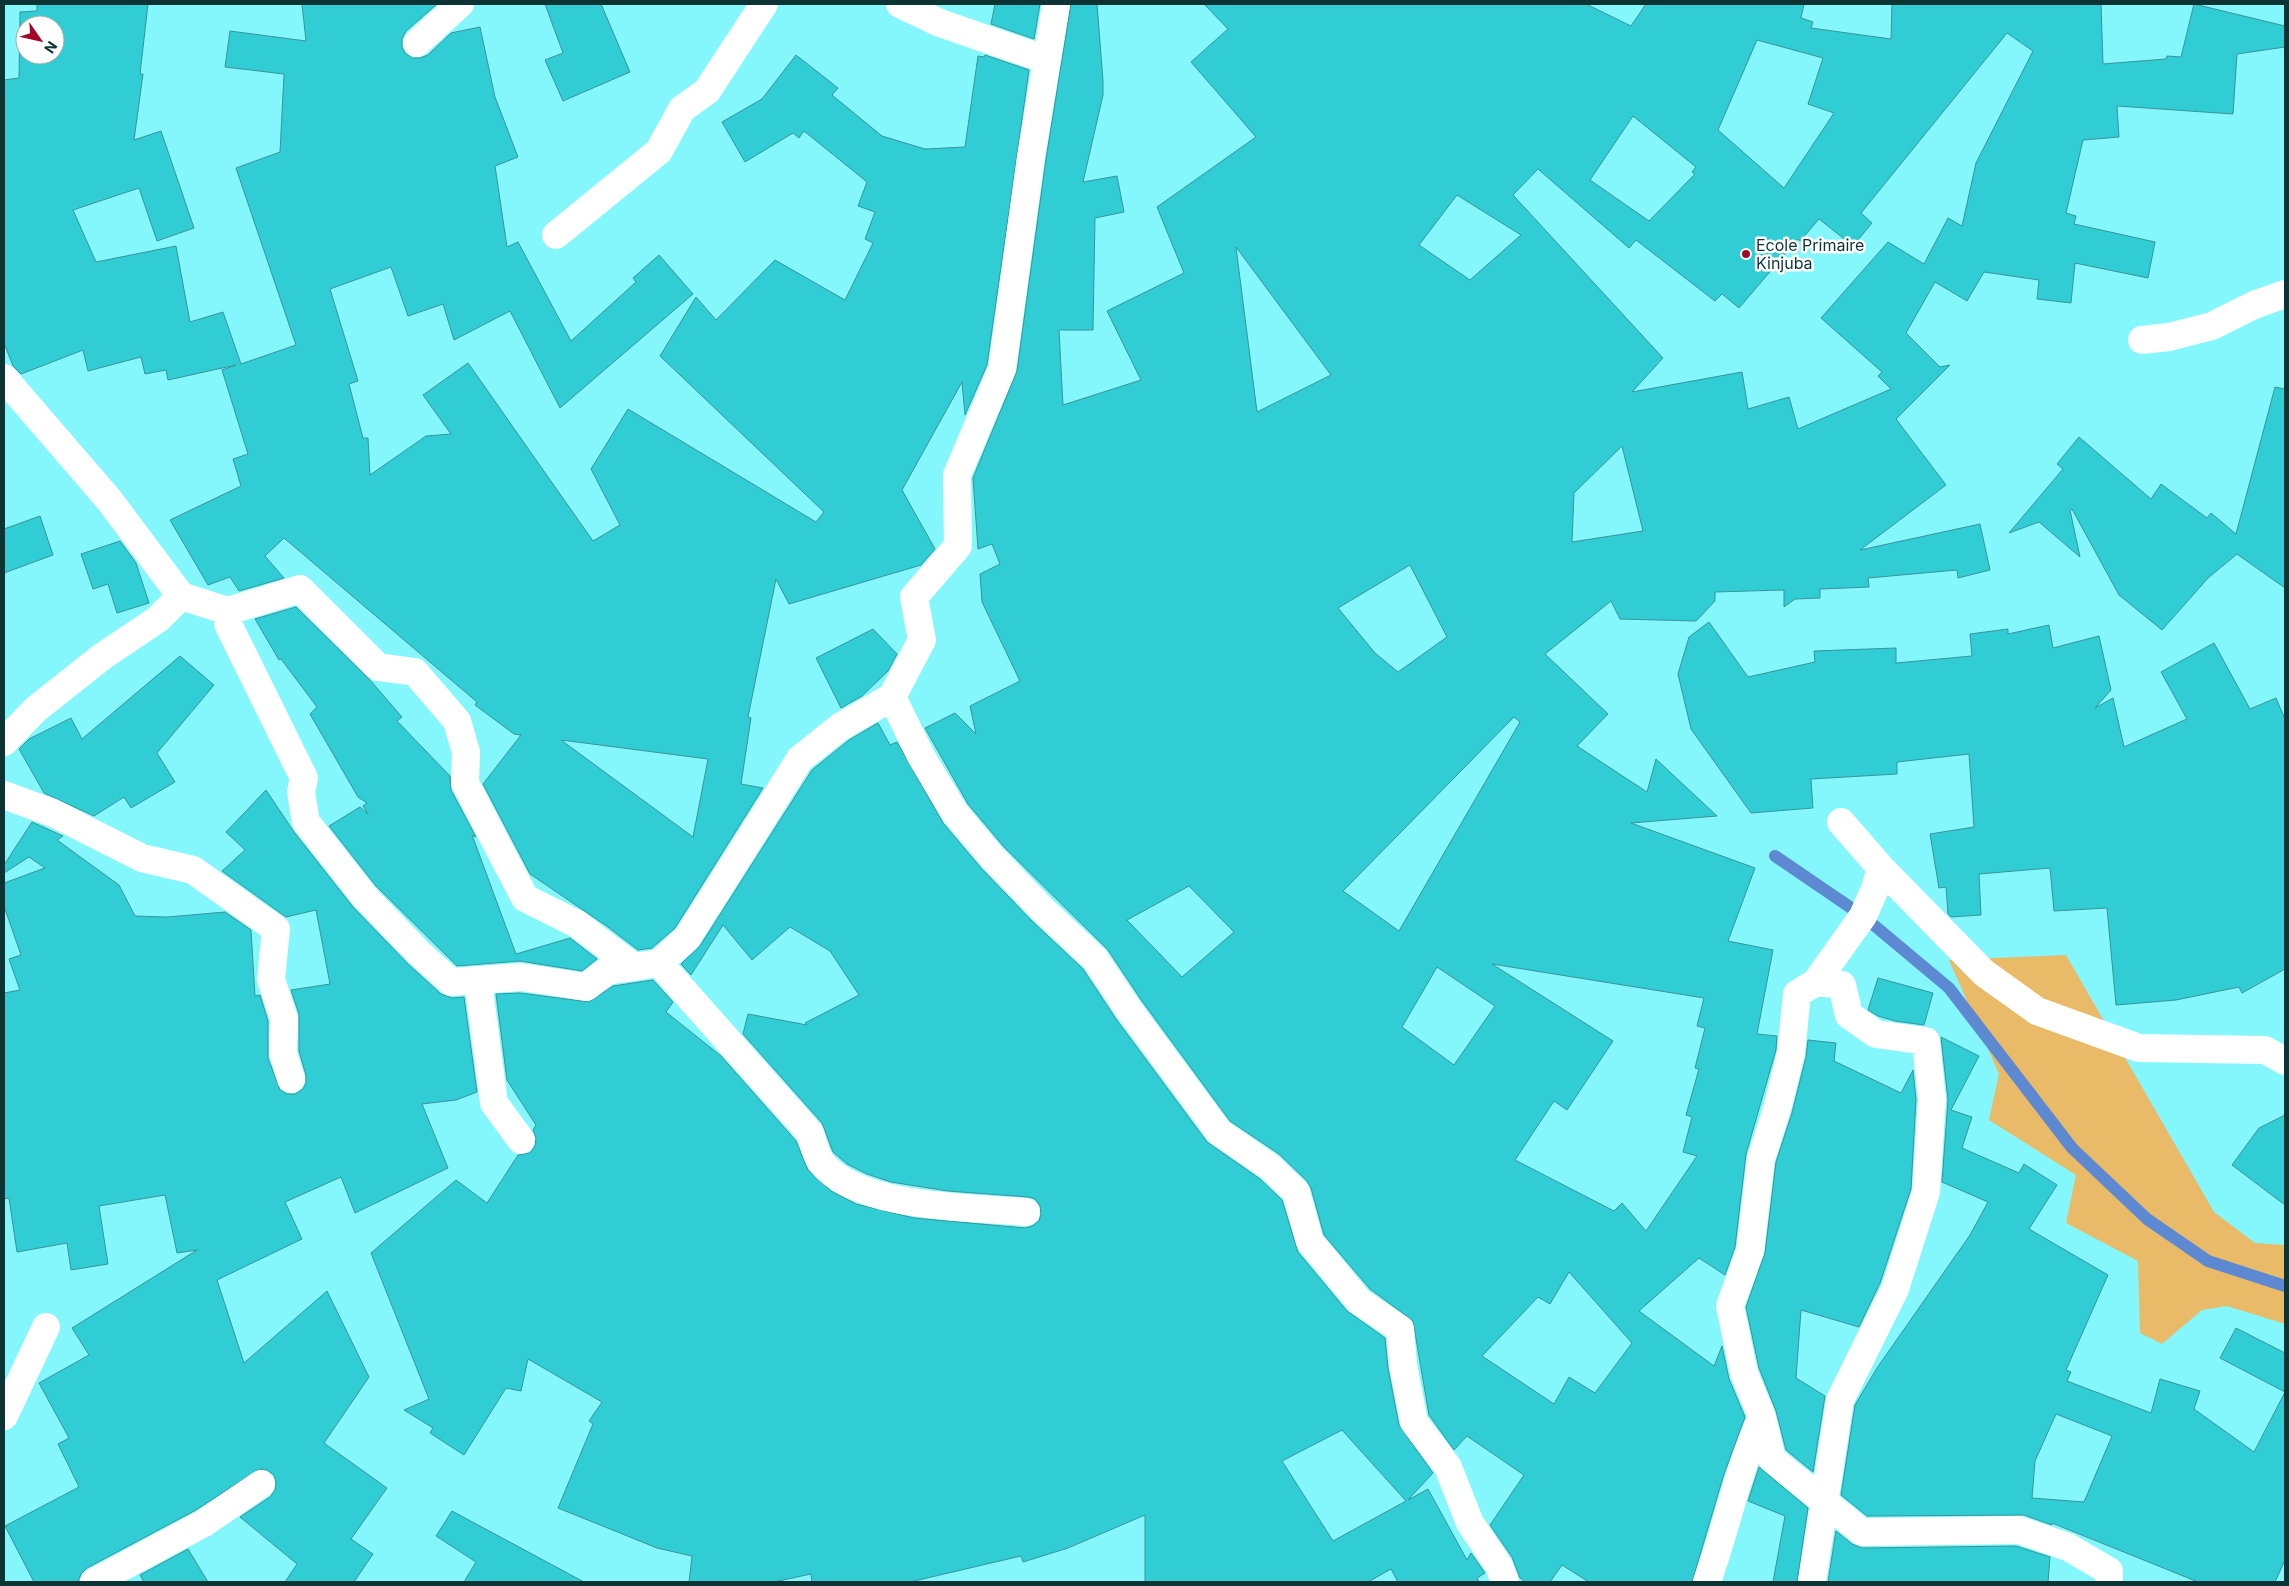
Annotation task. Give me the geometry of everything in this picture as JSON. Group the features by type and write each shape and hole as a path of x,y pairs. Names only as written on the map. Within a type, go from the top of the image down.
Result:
{"street":[{"path":"417,43 460,4"},
{"path":"556,235 659,151 682,109 707,91 764,4"},
{"path":"900,4 940,24 1047,60"},
{"path":"228,611 228,624 304,778 301,792 306,822 364,896 419,953 451,982 522,978 586,987 607,971 647,965 687,938 800,759 840,727 892,697 922,640 914,597 958,546 957,475 1002,369 1031,157 1056,4"},
{"path":"2142,340 2170,337 2212,326 2254,305 2285,294"},
{"path":"4,378 110,501 181,596 228,611 300,590 378,667 415,672 457,721 466,752 465,783 525,898 577,924 647,965 810,1133 820,1162 847,1184 890,1199 1026,1212"},
{"path":"4,742 36,709 104,656 158,619 181,596"},
{"path":"892,697 921,756 955,813 992,857 1095,959 1129,1010 1219,1132 1270,1167 1296,1192 1310,1242 1359,1301 1400,1328 1403,1365 1414,1422 1448,1468 1470,1523 1499,1566 1505,1582"},
{"path":"4,795 53,813 142,858 193,870 276,929 271,979 284,1019 283,1053 291,1080"},
{"path":"1841,822 1882,868 1984,973 2037,1011 2139,1048 2265,1050 2285,1061"},
{"path":"1882,868 1863,916 1816,982 1797,994 1791,1053 1777,1109 1761,1159 1750,1251 1730,1306 1744,1373 1762,1417 1772,1459 1862,1532 2019,1530 2068,1547 2109,1571 2109,1582"},
{"path":"478,981 494,1103 521,1140"},
{"path":"1812,1582 1840,1400 1895,1289 1926,1192 1932,1099 1926,1042 1876,1034 1849,1015 1842,985 1816,982"},
{"path":"4,1416 46,1327"},
{"path":"1707,1582 1722,1541 1746,1452 1762,1417"},
{"path":"94,1582 204,1523 261,1484"}],"shaded area":[{"path":"2066,955 2214,1212 2255,1243 2285,1245 2285,1324 2227,1306 2202,1310 2162,1344 2140,1333 2138,1261 2066,1223 2076,1175 1989,1120 1999,1074 1949,960"}],"building":[{"path":"37,4 148,4 140,74 143,74 134,140 161,131 194,228 157,241 139,188 73,210 96,262 176,246 190,322 223,312 241,364 296,345 236,168 280,152 284,74 225,67 230,31 306,41 302,4 437,4 406,31 402,39 402,47 405,53 412,58 420,58 428,55 451,33 480,27 495,97 518,157 495,166 507,247 518,242 571,341 636,282 633,278 659,255 693,294 560,408 510,311 454,340 443,304 408,316 391,267 330,289 358,381 349,384 363,438 368,438 370,475 426,436 451,434 423,395 468,363 593,541 620,525 591,469 628,409 816,522 824,512 660,356 696,297 716,320 775,260 845,300 873,243 865,239 875,212 858,206 867,182 804,131 799,138 793,133 745,162 722,122 762,99 796,55 838,88 832,95 882,136 925,149 965,147 978,56 984,57 985,55 1029,70 987,365 965,415 962,382 902,490 935,549 921,565 789,604 776,579 748,717 751,718 741,784 763,788 675,928 652,948 638,950 608,927 530,874 483,784 521,735 514,734 475,705 477,702 284,538 265,556 284,578 239,591 230,577 208,585 170,520 241,486 233,459 248,454 222,370 236,365 168,380 166,370 145,374 141,357 88,371 83,350 21,374 13,366 4,343 4,80 19,78 19,65 65,65 65,15 20,15 20,12 37,11","holes":["561,740 708,759 693,837"]},
{"path":"545,4 601,4 630,72 563,101 545,60 563,53"},
{"path":"995,4 1040,4 1034,39 991,24"},
{"path":"1071,4 1097,4 1103,95 1083,182 1117,176 1124,212 1095,218 1093,330 1059,330 1063,405 1141,380 1107,311 1184,273 1157,207 1256,137 1191,62 1228,29 1204,4 1586,4 1631,26 1646,4 1804,4 1801,18 1813,22 1811,28 1891,39 1892,4 2101,4 2103,64 2166,59 2167,56 2181,57 2194,4 2285,26 2285,47 2237,54 2233,114 2117,106 2119,137 2083,140 2066,213 2076,216 2074,224 2155,242 2148,278 2075,263 2071,303 2037,299 2039,280 1984,272 1967,301 1935,282 1906,333 1940,367 1950,365 1896,419 1946,485 1860,550 1980,524 1990,570 1958,578 1957,570 1868,578 1869,587 1820,589 1820,598 1795,599 1784,607 1784,590 1715,592 1715,601 1696,621 1620,619 1611,601 1545,654 1608,714 1577,746 1647,792 1656,759 1717,816 1631,823 1755,868 1728,941 1773,950 1757,1034 1777,1036 1776,1050 1746,1154 1735,1247 1725,1275 1699,1258 1639,1311 1714,1366 1722,1346 1729,1379 1745,1417 1724,1474 1692,1582 1589,1582 1562,1565 1550,1582 1526,1582 1520,1578 1512,1557 1490,1525 1524,1475 1467,1436 1454,1450 1429,1415 1413,1321 1370,1289 1324,1235 1311,1188 1307,1181 1279,1154 1230,1121 1142,1001 1108,950 1004,847 968,804 925,728 955,713 976,734 970,706 1020,681 982,602 980,574 1000,564 992,544 978,549 973,478 1017,371 1046,159","holes":["2007,33 2033,51 1976,163 1962,226 1948,218 1924,264 1888,242 1821,318 1882,372 1878,376 1891,389 1798,429 1789,397 1748,409 1742,372 1632,392 1663,358 1513,195 1538,169 1629,248 1636,240 1715,301 1722,294 1739,308 1798,239 1800,241 1819,219 1853,246 1872,223 1861,213","1757,40 1823,58 1808,104 1834,113 1784,188 1718,130","1633,116 1696,167 1692,172 1695,174 1649,221 1590,180","1457,195 1521,235 1470,280 1419,245","1236,247 1331,375 1257,412","1622,446 1643,531 1572,542 1574,493","1410,565 1447,637 1398,672 1375,653 1338,608","1514,717 1520,722 1399,931 1343,891","1189,886 1234,932 1182,977 1127,920","1492,964 1704,998 1697,1026 1705,1028 1695,1068 1699,1069 1686,1115 1692,1117 1683,1152 1697,1156 1646,1231 1622,1203 1614,1211 1515,1160 1554,1101 1567,1110 1613,1041","1437,967 1495,1006 1454,1065 1402,1027","1569,1272 1632,1343 1595,1393 1569,1377 1554,1404 1482,1356 1538,1297 1550,1304"]},
{"path":"2275,387 2285,389 2285,588 2237,554 2208,578 2162,630 2119,595 2072,509 2070,510 2080,557 2039,522 2009,533 2063,469 2057,464 2079,437 2151,499 2161,484 2207,518 2211,513 2236,534"},
{"path":"40,516 53,555 4,573 4,529"},
{"path":"120,541 136,563 149,603 117,613 108,584 93,589 81,554"},
{"path":"296,607 370,680 402,717 397,721 450,776 451,790 476,837 472,835 516,954 570,938 597,959 582,971 520,961 457,966 376,886 329,826 360,807 368,814 363,806 367,803 358,797 310,714 317,707 281,659 279,660 255,619"},
{"path":"1709,622 1748,677 1815,662 1814,651 1896,648 1896,663 1972,656 1970,634 2008,629 2008,634 2049,625 2053,648 2099,636 2111,690 2095,708 2113,698 2124,747 2187,719 2161,672 2214,643 2250,709 2276,698 2285,719 2285,969 2242,993 2239,987 2176,1000 2116,1005 2107,908 2054,911 2050,868 1979,874 1981,915 1951,917 1948,914 1946,887 1939,888 1930,834 1974,827 1969,754 1897,762 1897,774 1811,779 1813,808 1751,813 1691,729 1678,674 1689,637"},
{"path":"873,629 897,654 888,671 862,696 841,708 816,658"},
{"path":"180,656 214,685 157,753 175,782 131,808 124,797 94,816 44,793 19,749 29,739 71,718 82,739"},
{"path":"878,723 890,745 897,742 943,823 981,868 1032,921 1083,969 1116,1019 1207,1142 1260,1179 1282,1200 1298,1252 1347,1311 1385,1338 1388,1368 1399,1425 1433,1473 1408,1500 1428,1489 1467,1560 1471,1553 1485,1573 1477,1578 1479,1582 1398,1582 1391,1569 1368,1582 1145,1582 1145,1515 1068,1548 1023,1562 1021,1556 910,1582 812,1582 811,1574 774,1582 689,1582 692,1556 657,1548 558,1508 593,1424 589,1421 602,1402 528,1359 521,1391 506,1388 464,1455 430,1433 433,1428 404,1410 429,1399 371,1253 456,1180 487,1203 518,1155 530,1153 535,1146 536,1138 533,1130 536,1125 507,1080 496,994 520,993 589,1002 613,986 653,980 673,1002 666,1012 721,1056 796,1141 808,1170 831,1191 856,1204 914,1218 1025,1228 1039,1221 1041,1214 1040,1206 1035,1199 948,1191 891,1182 867,1174 847,1164 833,1152 822,1123 743,1034 748,1014 807,1025 805,1023 859,995 830,951 790,927 752,960 723,925 691,975 681,964 700,946 812,770 849,740","holes":["1342,1430 1406,1501 1333,1541 1282,1461"]},
{"path":"266,790 294,832 353,907 408,964 441,994 452,998 464,997 477,1092 456,1100 422,1104 448,1168 355,1213 341,1177 285,1202 302,1239 217,1280 244,1363 327,1291 369,1377 324,1443 387,1488 351,1539 373,1554 354,1582 285,1582 297,1564 240,1517 270,1497 275,1490 276,1482 274,1475 267,1470 259,1469 196,1510 87,1568 81,1574 78,1582 34,1582 5,1526 79,1487 58,1444 69,1438 39,1383 89,1355 72,1328 197,1250 177,1253 165,1195 99,1206 108,1264 71,1270 67,1243 17,1252 9,1198 4,1199 4,993 20,990 9,959 21,955 4,906 4,883 45,868 29,857 4,873 4,865 32,822 63,836 57,840 119,885 135,916 167,917 225,912 251,930 255,996 260,995 268,1021 268,1058 280,1090 287,1094 295,1094 303,1089 306,1083 306,1075 299,1051 299,1014 291,990 330,984 316,910 286,917 222,871 245,850 226,832"},
{"path":"1878,978 1933,993 1924,1025 1895,1021 1878,1016 1868,1010"},
{"path":"1941,1037 1979,1056 1951,1110 1972,1117 1962,1148 2019,1173 2024,1164 2057,1185 2029,1229 2108,1275 2066,1370 2071,1372 2067,1381 2151,1413 2160,1379 2200,1391 2194,1409 2254,1452 2285,1392 2285,1560 2275,1582 2198,1582 2052,1523 2052,1525 2024,1515 1867,1516 1841,1495 1855,1405 1877,1368 1970,1235 1988,1202 1942,1182 1948,1100","holes":["2056,1414 2112,1436 2084,1502 2032,1498 2035,1461"]},
{"path":"1808,1040 1836,1043 1834,1061 1901,1093 1913,1070 1916,1099 1911,1189 1880,1283 1859,1327 1801,1310 1796,1378 1825,1396 1813,1472 1786,1450 1776,1411 1759,1368 1746,1307 1765,1253 1776,1162 1792,1113 1806,1057"},
{"path":"2285,1115 2285,1205 2232,1165 2259,1128"},
{"path":"2236,1328 2285,1353 2285,1392 2220,1358"},
{"path":"1759,1467 1808,1508 1797,1582 1773,1582 1785,1516 1748,1501"},
{"path":"452,1511 584,1582 464,1582 476,1562 436,1536"},
{"path":"1836,1531 1852,1544 1862,1548 2016,1546 2050,1557 2048,1582 1828,1582"},
{"path":"188,1549 208,1582 144,1582 140,1575"}],"waterway":[{"path":"1775,856 1863,916 1949,988 2072,1148 2147,1219 2208,1261 2285,1286"}],"place":[{"name":"Ecole Primaire Kinjuba","path":"1746,254"}]}
